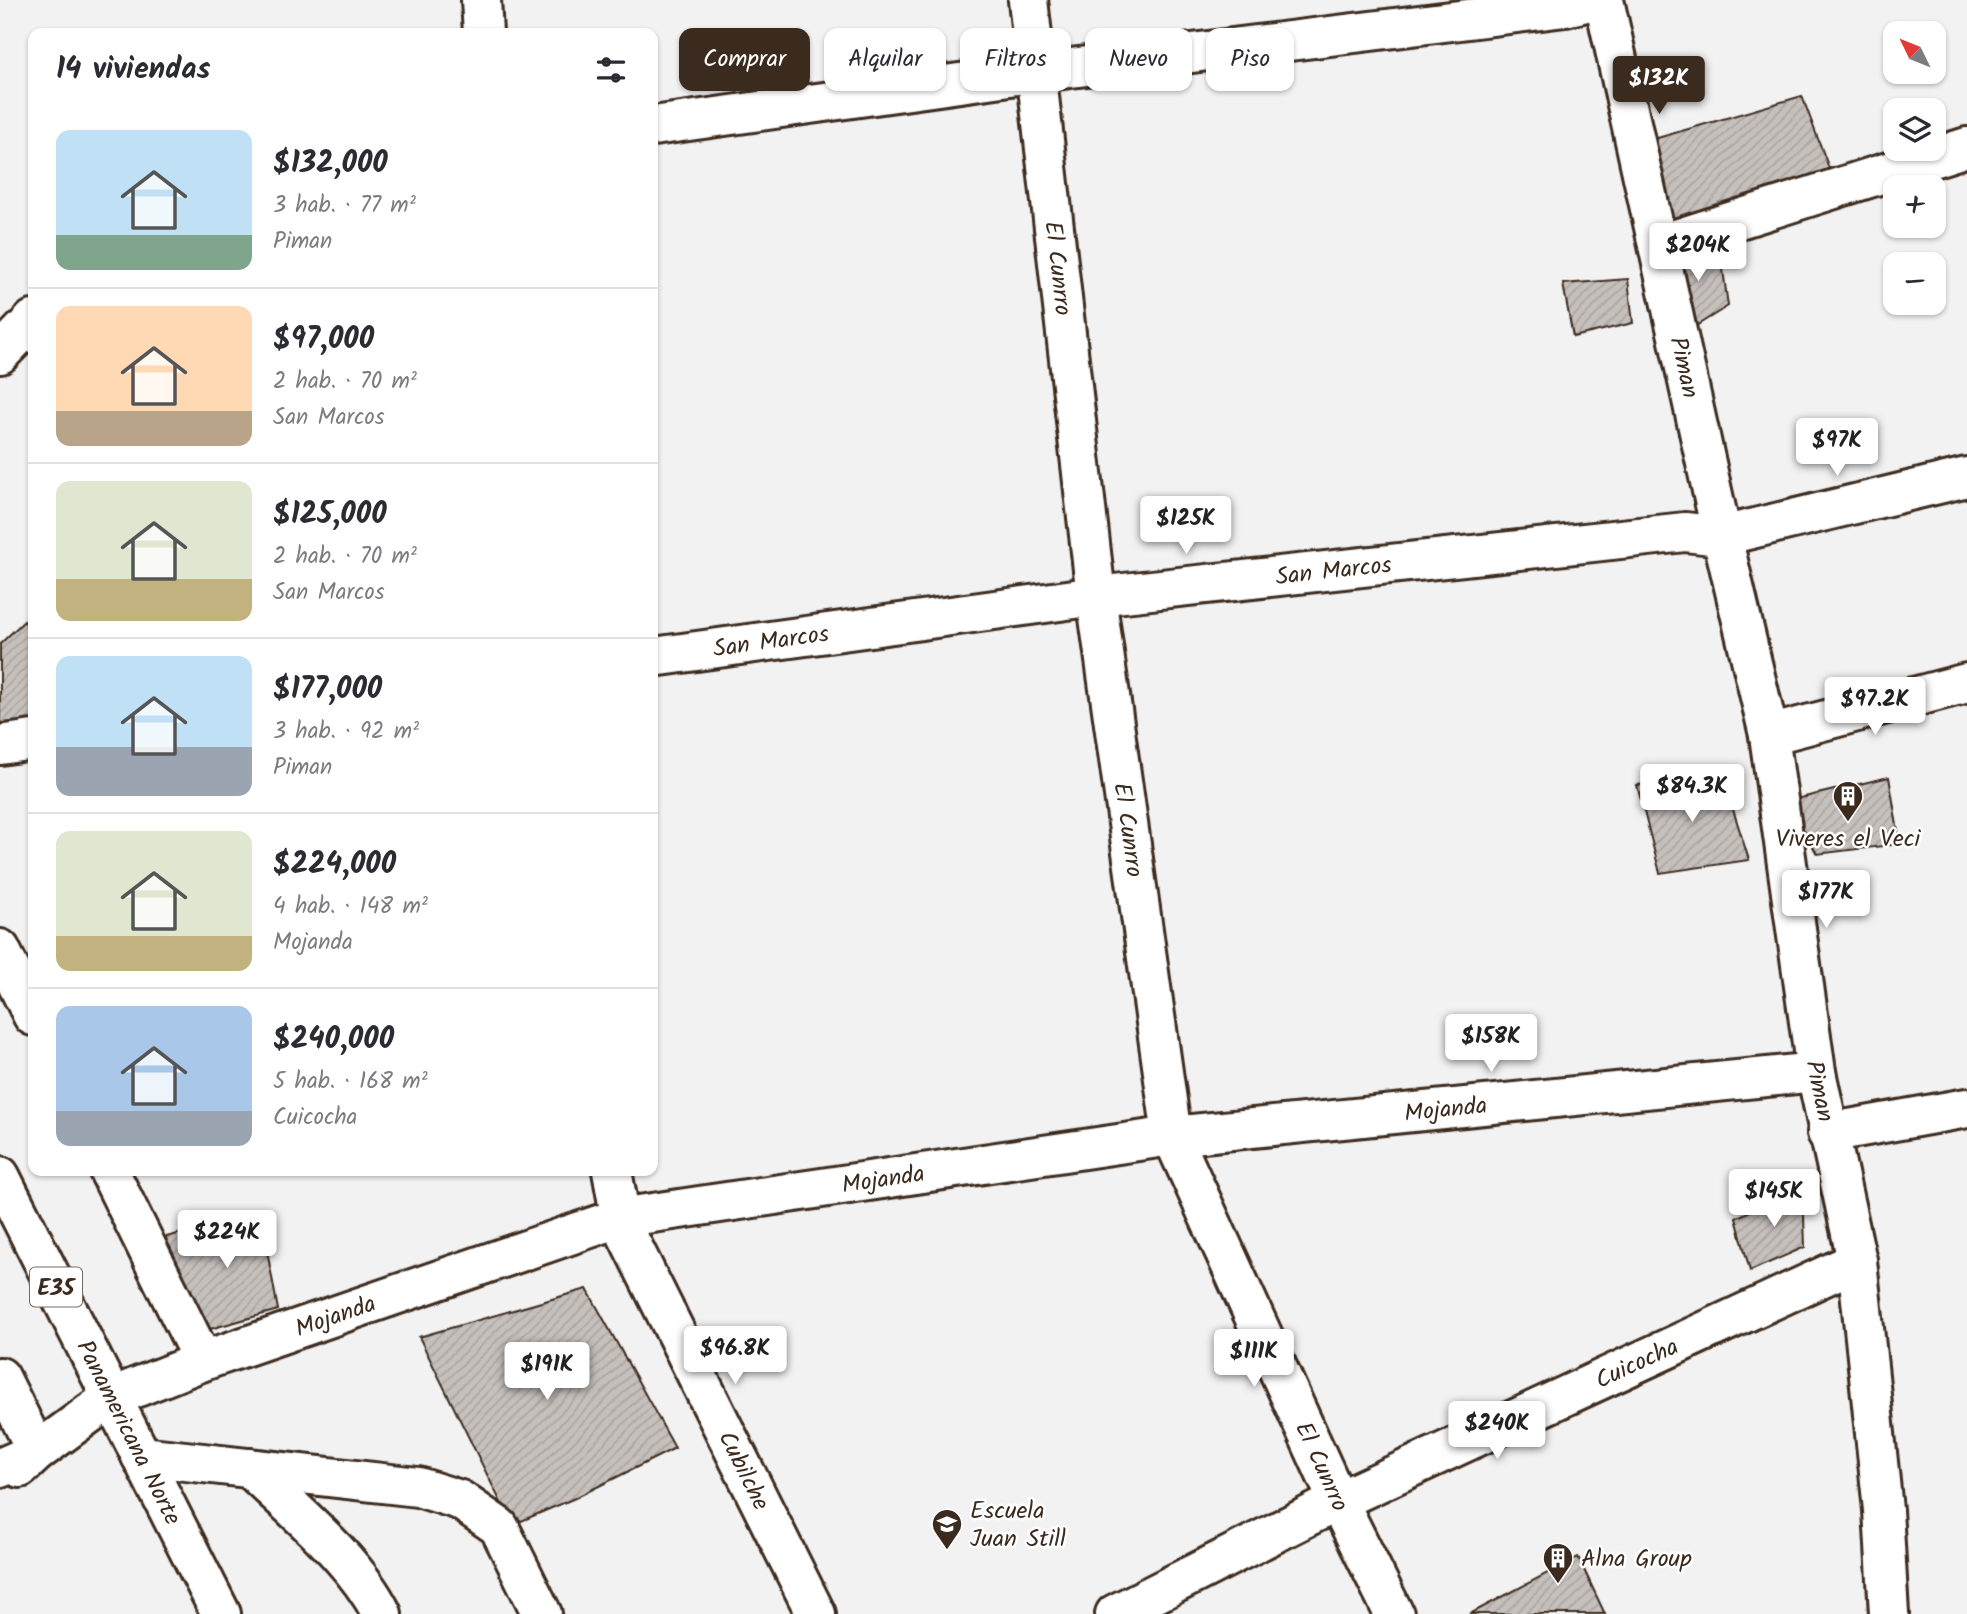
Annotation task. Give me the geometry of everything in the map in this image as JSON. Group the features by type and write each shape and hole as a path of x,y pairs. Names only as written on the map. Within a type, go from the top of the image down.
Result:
{"main road":[{"path":"481,0 483,28"},
{"name":"El Cunrro","path":"1028,0 1032,28"},
{"path":"1071,68 1565,7 1594,0"},
{"name":"Piman","path":"1604,0 1660,244 1722,536 1769,734 1826,1133 1857,1261 1883,1510 1889,1614"},
{"path":"658,125 960,83"},
{"name":"El Cunrro","path":"1040,91 1096,596 1172,1136 1338,1502 1394,1614"},
{"path":"1660,244 1967,147"},
{"path":"0,354 28,325"},
{"name":"San Marcos","path":"658,656 1096,596 1685,532 1722,536 1967,477"},
{"path":"1769,734 1967,682"},
{"path":"0,745 28,741"},
{"path":"0,949 28,1006"},
{"name":"Mojanda","path":"0,1468 37,1452 112,1397 203,1361 619,1218 1172,1136 1816,1072"},
{"path":"1826,1133 1967,1108"},
{"path":"111,1176 203,1361"},
{"name":"Cubilche","path":"613,1176 619,1218 816,1614"},
{"name":"Panamericana Norte","path":"0,1177 221,1614"},
{"name":"Cuicocha","path":"1115,1614 1338,1502 1857,1261"},
{"path":"0,1377 37,1452 0,1485"},
{"path":"141,1457 418,1488 460,1500 499,1527 541,1614"},
{"path":"250,1468 322,1538 371,1593 382,1614"}],"building":[{"path":"1802,96 1836,187 1660,242 1637,144"},
{"path":"1719,240 1728,306 1683,334 1666,251"},
{"path":"1628,279 1633,323 1573,337 1563,284"},
{"path":"24,621 28,626 28,721 0,723 0,644"},
{"name":"Viveres el Veci","path":"1889,777 1900,844 1817,854 1788,801"},
{"path":"1723,778 1749,860 1660,873 1637,785"},
{"path":"1803,1184 1805,1247 1750,1271 1736,1218"},
{"path":"260,1212 278,1310 210,1329 163,1238"},
{"path":"587,1289 675,1448 575,1498 512,1525 419,1337"},
{"name":"Alna Group","path":"1578,1557 1605,1614 1470,1614"}],"place":[{"name":"Viveres el Veci","path":"1848,823"},
{"name":"Escuela Juan Still","path":"947,1551"},
{"name":"Alna Group","path":"1558,1585"}]}
